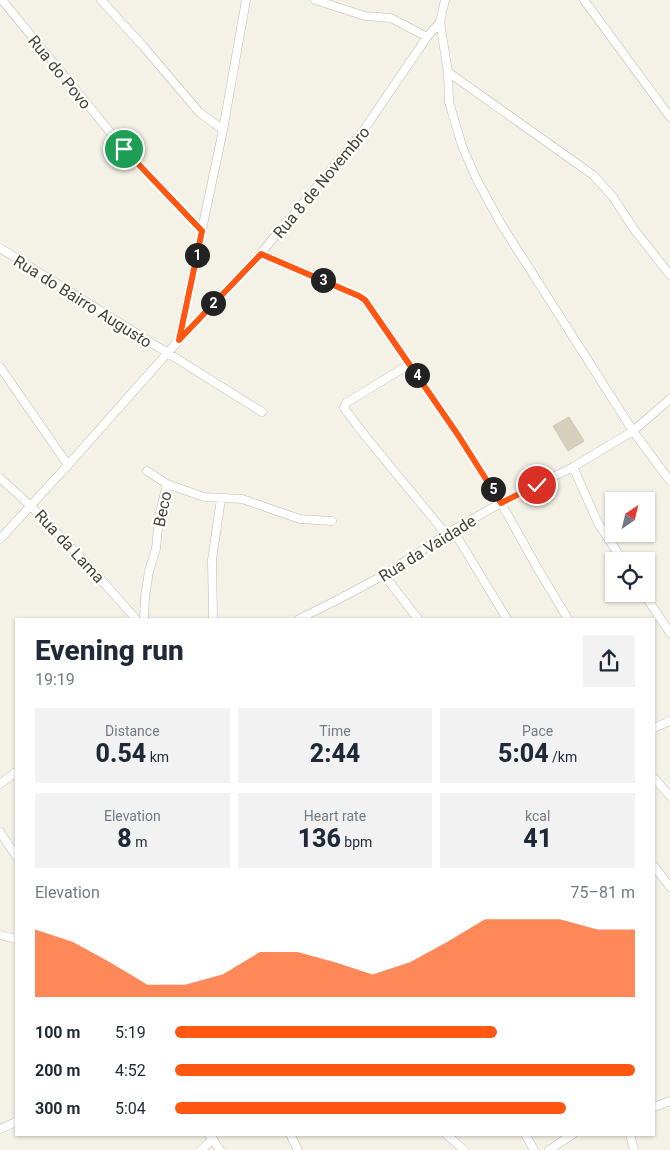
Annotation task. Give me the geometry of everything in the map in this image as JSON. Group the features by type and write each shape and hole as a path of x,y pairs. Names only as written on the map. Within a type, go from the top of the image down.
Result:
{"street":[{"name":"Rua do Povo","path":"2,0 124,149 202,231"},
{"path":"101,0 199,112 224,130"},
{"path":"179,340 224,130 246,0"},
{"path":"315,0 365,16 391,18 428,37"},
{"path":"445,0 440,22 448,72 449,102 462,146 477,180 500,224 633,431 670,481"},
{"path":"584,0 667,106 670,117"},
{"name":"Rua 8 de Novembro","path":"0,539 32,506 167,353 261,254 365,128 440,22"},
{"path":"448,72 593,175 613,197 633,228 670,275"},
{"name":"Rua do Bairro Augusto","path":"0,248 262,412"},
{"path":"261,254 359,296 369,305 458,435 501,503 567,618"},
{"path":"410,364 346,403 344,408 366,437 450,532 506,618"},
{"path":"0,367 68,465"},
{"name":"Rua da Vaidade","path":"301,618 384,575 450,532 501,503 573,467 633,431 670,398"},
{"path":"573,467 598,523 617,552"},
{"path":"147,471 167,484"},
{"name":"Rua da Lama","path":"0,478 32,506 84,560 135,618"},
{"name":"Beco","path":"144,618 149,571 156,549 159,517 167,484 204,497 242,499 300,519 332,521"},
{"path":"213,618 212,560 221,499"},
{"path":"384,575 417,618"},
{"path":"649,602 670,633"},
{"path":"655,728 670,721"},
{"path":"0,784 15,773"},
{"path":"655,779 670,796"},
{"path":"0,832 15,854"},
{"path":"655,867 670,887"},
{"path":"0,935 15,939"},
{"path":"655,1107 670,1101"},
{"path":"0,1129 15,1122"},
{"path":"291,1136 298,1150"},
{"path":"448,1136 464,1150"},
{"path":"526,1136 534,1150"},
{"path":"549,1150 569,1136"},
{"path":"630,1136 634,1150"},
{"path":"201,1150 211,1137 220,1150"}],"building":[{"path":"569,417 584,441 568,451 553,426"}],"route":[{"path":"124,149 202,231 179,340 261,254 365,300 458,435 501,503 537,485"}]}
